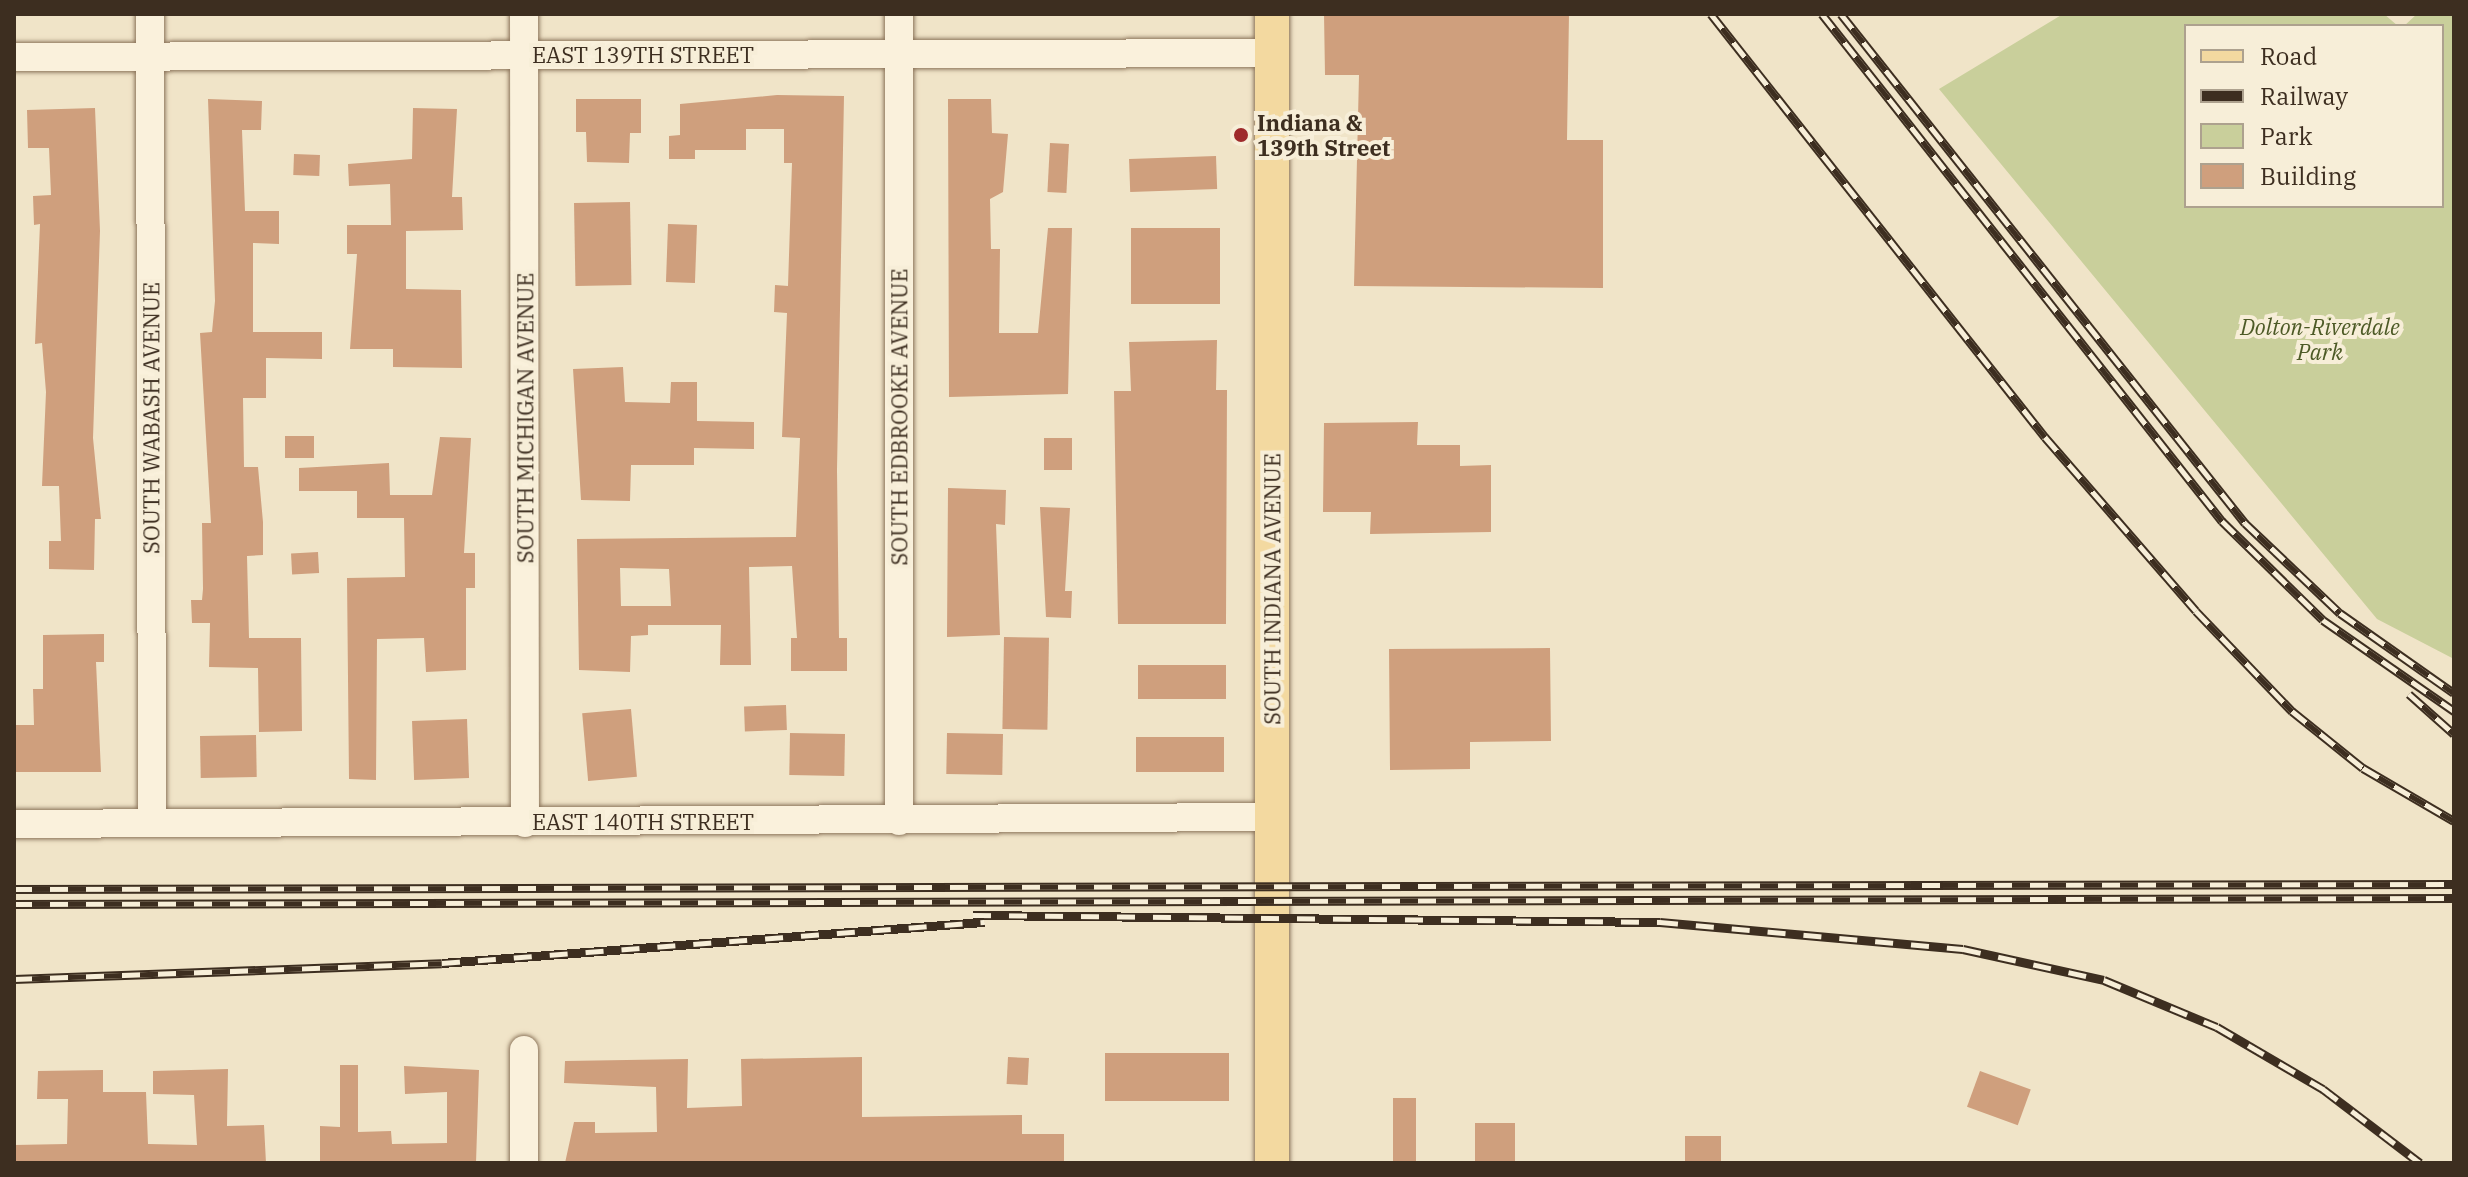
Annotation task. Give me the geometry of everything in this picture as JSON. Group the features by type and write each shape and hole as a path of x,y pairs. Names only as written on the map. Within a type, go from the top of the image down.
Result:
{"main road":[{"name":"SOUTH INDIANA AVENUE","path":"1272,14 1272,1163"}],"street":[{"name":"SOUTH WABASH AVENUE","path":"150,14 152,823"},
{"name":"SOUTH MICHIGAN AVENUE","path":"524,14 525,823"},
{"name":"SOUTH EDBROOKE AVENUE","path":"899,14 899,821"},
{"name":"EAST 139TH STREET","path":"14,57 1273,53"},
{"name":"EAST 140TH STREET","path":"14,824 1272,817"},
{"path":"524,1050 524,1163"}],"green space":[{"name":"Dolton-Riverdale Park","path":"2063,14 2384,14 2396,24 2184,24 2184,208 2444,208 2444,24 2406,24 2417,14 2454,14 2454,659 2377,619 1939,89"}],"building":[{"path":"1324,14 1569,14 1567,140 1603,140 1603,288 1354,286 1359,75 1325,75"},
{"path":"777,95 844,96 837,470 839,638 847,638 847,671 791,671 791,638 797,638 792,566 749,567 751,665 720,665 721,625 648,625 648,635 631,636 630,672 579,670 577,539 796,537 800,438 782,437 787,313 774,312 775,285 788,286 792,163 784,163 784,129 746,129 746,150 695,150 695,159 669,159 669,136 680,135 680,104","holes":["620,568 669,569 671,606 621,606"]},
{"path":"208,99 262,101 261,130 242,130 245,211 279,211 279,244 253,243 253,332 322,332 322,359 266,358 266,398 243,398 244,467 258,467 263,522 263,555 247,556 249,638 301,638 302,731 259,732 258,668 209,667 210,623 192,623 191,600 202,600 202,523 211,523 200,333 212,332 215,301"},
{"path":"576,99 641,99 641,133 630,133 629,163 587,162 586,132 576,132"},
{"path":"948,99 991,99 992,133 1008,134 1003,192 990,199 991,249 1000,249 999,333 1038,333 1048,228 1072,228 1068,394 949,397"},
{"path":"95,108 100,231 93,438 101,519 95,519 94,570 49,569 49,541 61,541 59,486 42,486 46,392 42,343 35,344 40,224 34,225 33,196 51,195 49,148 28,148 27,110"},
{"path":"413,108 457,109 452,197 462,197 463,230 406,231 406,289 461,290 462,368 393,367 393,349 350,349 357,254 347,254 347,225 391,225 390,184 349,186 348,164 412,159"},
{"path":"1050,143 1069,144 1066,193 1047,192"},
{"path":"294,154 320,155 319,176 293,175"},
{"path":"1216,156 1217,189 1130,192 1129,159"},
{"path":"630,202 631,285 575,286 574,203"},
{"path":"668,224 697,225 695,283 666,282"},
{"path":"1131,228 1220,228 1220,304 1131,304"},
{"path":"1217,340 1216,390 1227,390 1226,624 1118,624 1114,391 1131,391 1129,342"},
{"path":"623,367 625,402 670,403 671,382 697,382 697,421 754,422 754,449 694,448 694,465 631,465 630,501 581,500 573,369"},
{"path":"1418,422 1417,445 1460,445 1460,466 1491,465 1491,532 1370,534 1371,512 1323,512 1324,423"},
{"path":"285,436 314,436 314,458 285,458"},
{"path":"440,437 471,438 464,553 475,553 475,588 466,588 466,670 426,672 424,638 377,639 376,780 349,779 347,578 405,577 404,518 357,518 357,491 299,491 299,468 389,463 390,495 432,495"},
{"path":"1044,438 1072,438 1072,470 1044,470"},
{"path":"948,488 1006,490 1005,525 996,524 1000,635 947,637"},
{"path":"1040,507 1070,508 1065,591 1072,591 1071,618 1046,617"},
{"path":"318,552 319,573 292,574 291,553"},
{"path":"104,634 104,662 96,662 101,772 14,772 14,725 34,725 33,689 43,689 43,635"},
{"path":"1004,637 1049,638 1047,730 1002,729"},
{"path":"1550,648 1551,741 1470,742 1470,769 1390,770 1389,649"},
{"path":"1138,665 1226,665 1226,699 1138,699"},
{"path":"786,705 787,730 745,731 744,706"},
{"path":"631,709 637,777 588,781 582,713"},
{"path":"467,719 469,778 414,780 412,721"},
{"path":"790,733 845,734 844,776 789,775"},
{"path":"947,733 1003,734 1002,775 946,774"},
{"path":"256,735 257,777 201,778 200,736"},
{"path":"1136,737 1224,737 1224,772 1136,772"},
{"path":"1105,1053 1229,1053 1229,1101 1105,1101"},
{"path":"862,1057 862,1117 1022,1115 1022,1134 1064,1134 1064,1163 565,1163 574,1122 595,1122 595,1133 657,1132 656,1087 564,1083 565,1061 688,1059 687,1108 742,1106 741,1059"},
{"path":"1008,1057 1029,1058 1028,1085 1007,1084"},
{"path":"340,1065 358,1065 358,1132 391,1131 392,1144 447,1143 447,1092 405,1094 404,1066 479,1070 476,1163 320,1163 320,1126 340,1127"},
{"path":"228,1069 227,1126 264,1125 266,1163 14,1163 14,1145 67,1144 68,1099 37,1099 38,1071 103,1070 103,1092 146,1092 148,1144 197,1145 194,1095 153,1094 153,1071"},
{"path":"1980,1071 2031,1089 2018,1125 1967,1107"},
{"path":"1393,1098 1416,1098 1416,1163 1393,1163"},
{"path":"1475,1123 1515,1123 1515,1163 1475,1163"},
{"path":"1685,1136 1721,1136 1721,1163 1685,1163"}],"railway":[{"path":"1711,14 2045,437 2196,611 2292,711 2363,768 2454,821"},
{"path":"1822,14 2222,521 2323,620 2454,711"},
{"path":"1841,14 2245,523 2340,613 2454,693"},
{"path":"2409,694 2454,734"},
{"path":"14,889 2454,884"},
{"path":"14,904 2454,898"},
{"path":"973,915 1660,922 1963,949 2104,980 2217,1027 2323,1089 2420,1163"},
{"path":"14,979 442,963 984,922"}],"place":[{"name":"Indiana & 139th Street","path":"1241,135"}]}
